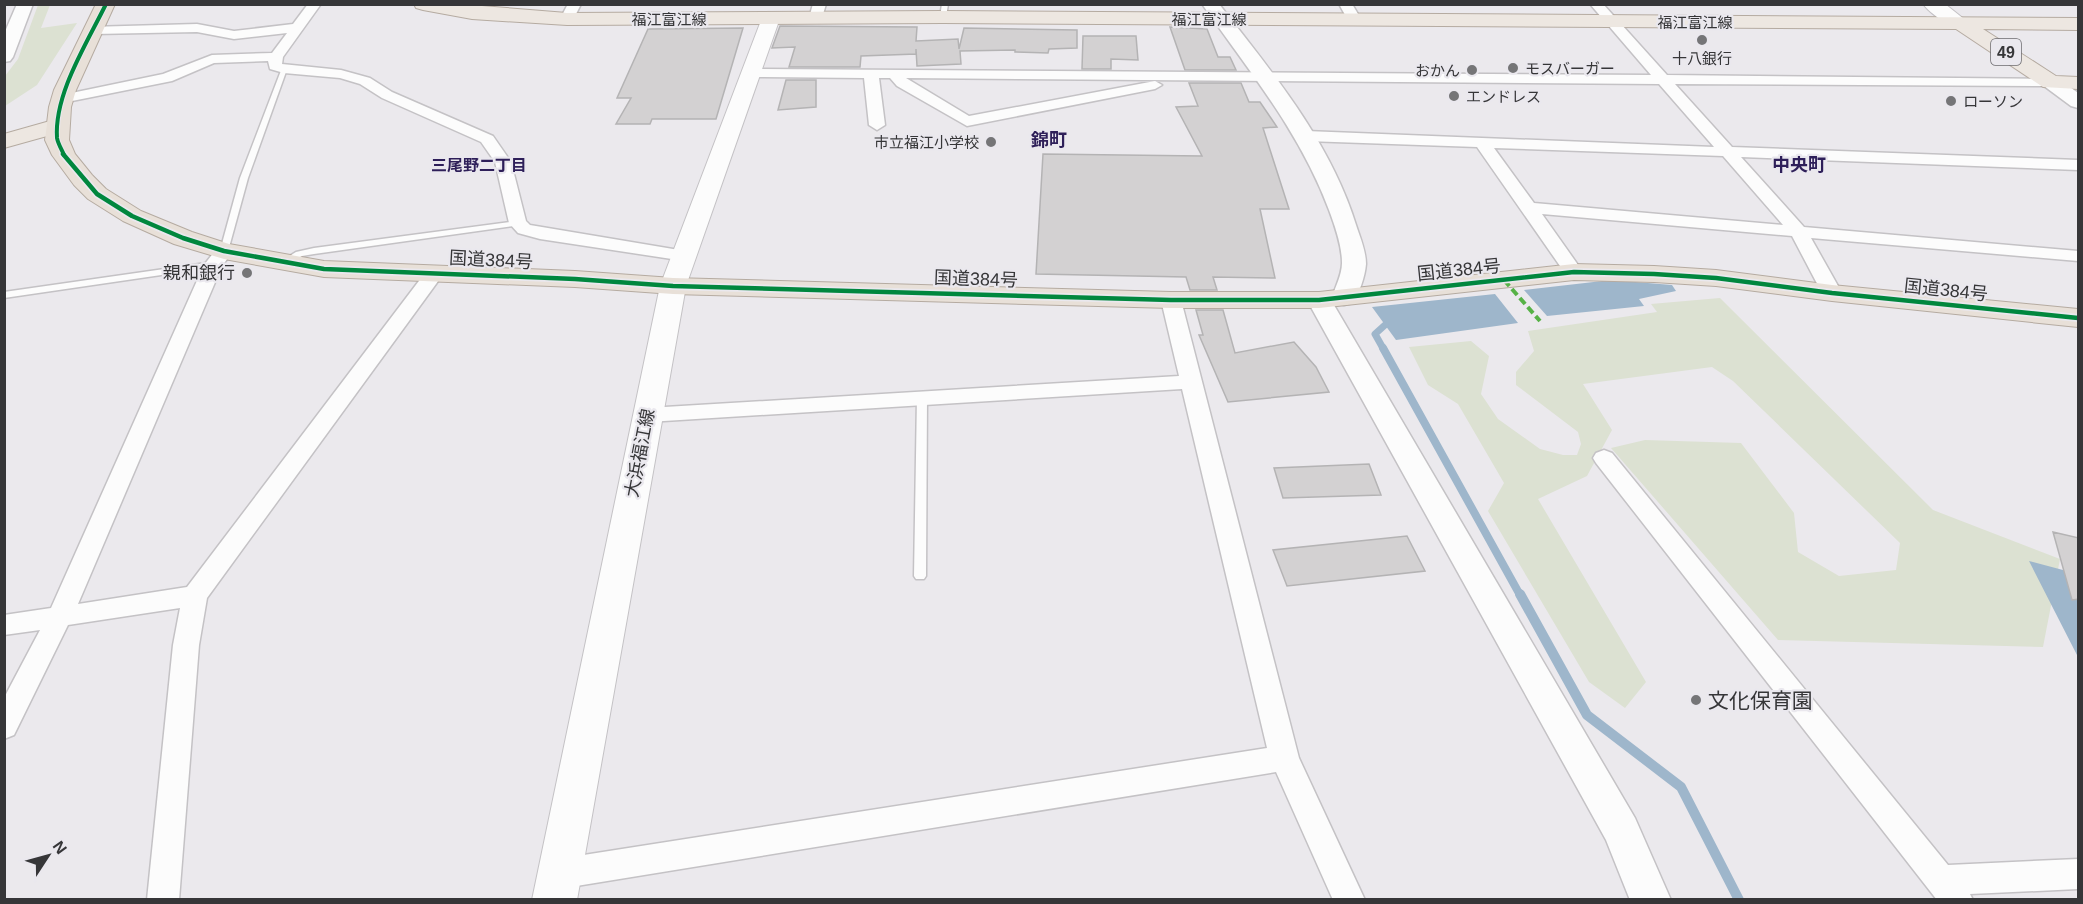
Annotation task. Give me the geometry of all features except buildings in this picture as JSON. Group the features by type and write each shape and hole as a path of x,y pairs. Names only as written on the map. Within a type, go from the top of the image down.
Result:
{"highway":[{"name":"国道384号","path":"106,4 62,99 57,140 64,155 82,180 97,194 132,216 218,258 284,262 324,269 435,273 679,271 1171,300 1332,299 1574,272 1716,278 1832,293 2079,318"}],"main road":[{"name":"福江富江線","path":"423,4 472,13 571,12 771,18 818,11 1350,12 1612,21 2075,26"},
{"path":"1932,4 1960,23"},
{"name":"大浜福江線","path":"556,887 648,415 679,271 771,18"},
{"name":"49","path":"1960,23 2051,82"},
{"path":"2051,82 2079,83"},
{"path":"4,141 57,126"}],"street":[{"path":"4,57 24,4"},
{"path":"280,63 297,28 315,4"},
{"path":"1596,4 1799,232 1832,293"},
{"path":"1215,12 1266,77 1306,136 1337,200 1349,236 1354,264 1332,299 1621,831 1651,900"},
{"path":"94,30 197,28 234,35 297,28"},
{"path":"62,99 167,78 212,59 280,63 341,74 365,81 387,95 487,139 503,162 518,223 524,229 540,234 664,254 679,271"},
{"path":"752,73 2051,82 2079,102"},
{"path":"871,73 877,125"},
{"path":"893,73 902,83 967,121 1197,76"},
{"path":"1306,136 2079,165"},
{"path":"1483,144 1574,272"},
{"path":"1530,208 2079,256"},
{"path":"4,727 59,618 218,258"},
{"path":"163,900 186,645 195,596 435,273"},
{"path":"1171,300 1284,758 1349,900"},
{"path":"648,415 1191,382"},
{"path":"1604,458 1950,890 2079,874"},
{"path":"4,625 195,596"},
{"path":"556,887 1284,758"}],"lane":[{"path":"4,295 218,258 280,63"},
{"path":"284,262 299,254 314,251 518,223"},
{"path":"920,576 922,397"}],"green space":[{"path":"38,5 50,5 41,28 77,23 37,85 5,106 5,76 18,59"},
{"path":"1720,298 1933,510 2060,559 2043,647 1778,640 1611,448 1645,440 1741,443 1794,513 1798,552 1839,576 1896,570 1900,543 1733,381 1712,367 1583,384 1612,430 1587,476 1538,499 1646,682 1625,708 1589,682 1488,511 1504,483 1458,404 1428,385 1409,347 1471,341 1489,356 1481,394 1498,419 1540,449 1563,455 1577,455 1581,444 1578,432 1516,385 1516,372 1534,351 1528,331 1657,312 1651,304"}],"water":[{"path":"1611,280 1672,285 1676,291 1639,299 1644,306 1547,316 1524,290"},
{"path":"1495,294 1518,323 1396,340 1372,307"},
{"path":"2029,561 2078,574 2078,657"}],"waterway":[{"path":"1384,350 1375,334 1385,325"},
{"path":"1383,348 1520,595"},
{"path":"1520,594 1587,715 1681,787 1739,900"}],"marked path":[{"path":"1504,280 1540,321"}],"cycle path":[{"path":"106,4 65,90 60,107 57,140 64,155 83,180 97,194 132,216 183,238 224,251 324,269 575,279 673,286 1171,300 1319,300 1574,272 1654,274 1716,278 1832,293 2078,318"}],"place":[{"name":"十八銀行","path":"1702,40"},
{"name":"モスバーガー","path":"1513,68"},
{"name":"おかん","path":"1472,70"},
{"name":"エンドレス","path":"1454,96"},
{"name":"ローソン","path":"1951,101"},
{"name":"市立福江小学校","path":"991,142"},
{"name":"親和銀行","path":"247,273"},
{"name":"文化保育園","path":"1696,700"}],"district":[{"name":"錦町","path":"1049,140"},
{"name":"三尾野二丁目","path":"479,165"},
{"name":"中央町","path":"1799,165"}]}
